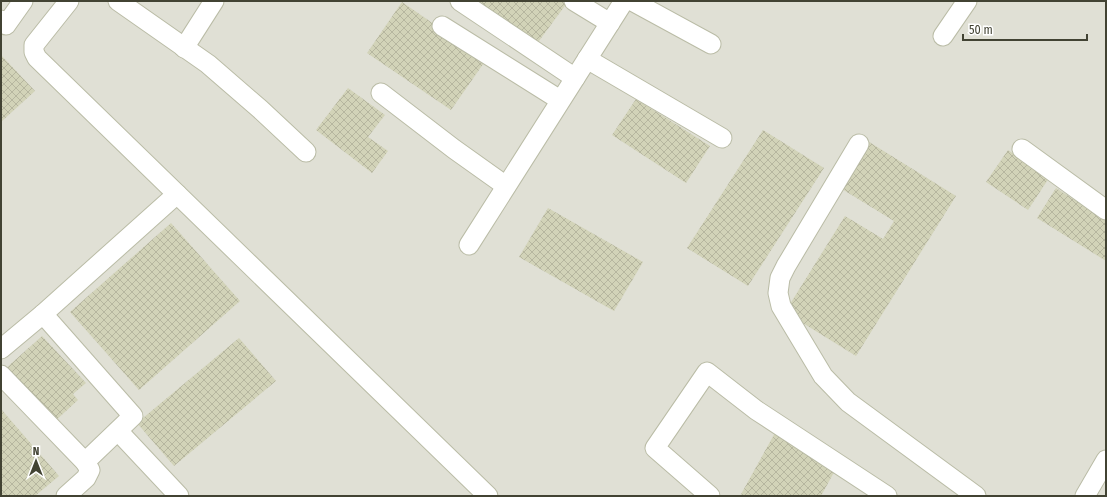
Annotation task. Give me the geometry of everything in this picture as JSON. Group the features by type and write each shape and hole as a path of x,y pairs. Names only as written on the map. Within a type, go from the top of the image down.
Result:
{"lane":[{"path":"1,20 6,25 23,1"},
{"path":"69,1 34,45 34,52 37,58 488,496"},
{"path":"118,1 208,64 260,108 306,152"},
{"path":"184,48 214,1"},
{"path":"460,1 575,78"},
{"path":"574,1 610,23"},
{"path":"469,245 624,1"},
{"path":"632,1 711,44"},
{"path":"942,36 967,1"},
{"path":"442,26 560,100"},
{"path":"587,59 722,138"},
{"path":"381,93 454,149 506,186"},
{"path":"859,144 780,278 778,293 781,306 823,376 848,402 976,496"},
{"path":"1022,149 1106,210"},
{"path":"1,349 43,314 177,194"},
{"path":"43,314 134,416 85,462"},
{"path":"710,496 656,448 707,372 756,410 887,496"},
{"path":"1,375 85,462 90,470 86,478 66,496"},
{"path":"118,431 179,496"},
{"path":"1084,496 1106,460"}],"shaded area":[{"path":"1,1 1106,1 1106,496 1,496"}],"building":[{"path":"469,1 563,1 567,3 536,45"},
{"path":"402,2 486,60 451,110 367,53"},
{"path":"1,55 35,91 1,122"},
{"path":"348,88 385,115 368,137 388,151 372,173 316,130"},
{"path":"636,99 710,146 686,183 612,135"},
{"path":"763,130 824,168 748,286 687,248"},
{"path":"866,140 956,196 856,356 785,312 845,216 883,239 894,221 837,186"},
{"path":"1008,150 1049,178 1028,210 986,182"},
{"path":"1056,188 1106,220 1106,261 1037,218"},
{"path":"548,208 643,262 614,311 519,257"},
{"path":"171,223 240,301 139,390 70,312"},
{"path":"42,336 86,383 73,394 78,400 53,423 4,370"},
{"path":"239,338 276,381 174,466 137,423"},
{"path":"1,409 59,476 35,496 1,496"},
{"path":"776,431 838,465 821,496 740,496"}]}
